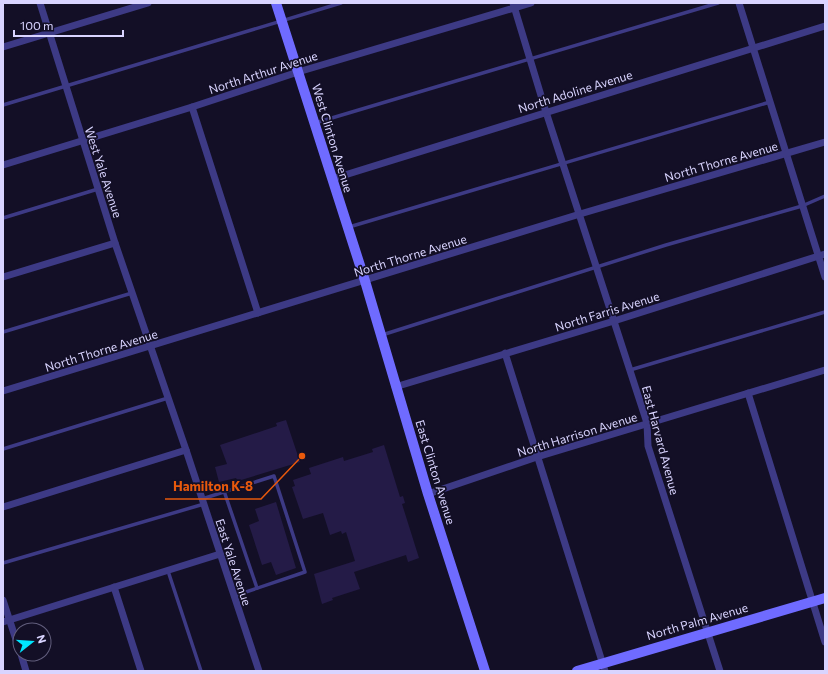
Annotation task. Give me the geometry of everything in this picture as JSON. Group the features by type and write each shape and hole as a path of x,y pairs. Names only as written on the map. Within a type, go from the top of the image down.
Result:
{"main road":[{"name":"West Clinton Avenue","path":"276,3 365,281"},
{"name":"East Clinton Avenue","path":"365,281 395,387 485,671"},
{"name":"North Palm Avenue","path":"577,671 604,667 707,632 825,598"}],"street":[{"name":"West Yale Avenue","path":"40,3 115,243 150,346"},
{"path":"3,47 148,3"},
{"name":"North Arthur Avenue","path":"3,165 192,107 298,72 514,6 531,3"},
{"path":"739,3 771,101 802,206 822,255 825,277"},
{"name":"East Harvard Avenue","path":"514,6 546,112 647,423 648,446 720,671"},
{"name":"North Adoline Avenue","path":"332,179 825,26"},
{"path":"192,107 258,313"},
{"name":"North Thorne Avenue","path":"3,391 580,214 825,142"},
{"path":"3,277 115,243"},
{"name":"North Farris Avenue","path":"395,387 614,321 822,255"},
{"name":"East Yale Avenue","path":"150,346 203,501 258,671"},
{"path":"505,353 604,667"},
{"name":"North Harrison Avenue","path":"428,494 537,457 825,370"},
{"path":"748,393 825,642"},
{"path":"3,507 186,450"},
{"path":"6,621 220,554"},
{"path":"114,587 141,671"},
{"path":"3,600 6,621 12,635"}],"lane":[{"path":"3,105 341,3"},
{"path":"314,123 718,3"},
{"path":"348,228 771,101"},
{"path":"3,218 98,189"},
{"path":"381,335 732,225 802,206 825,196"},
{"path":"3,332 132,293"},
{"path":"630,370 825,312"},
{"path":"3,449 168,398"},
{"path":"3,564 203,501 224,491 274,476 305,572 234,596"},
{"path":"224,491 257,588"},
{"path":"168,571 201,671"}],"building":[{"path":"286,420 300,462 238,481 236,478 219,482 215,467 227,464 220,445 277,426 276,423"},
{"path":"384,445 400,497 403,496 405,503 402,504 419,558 408,562 406,555 354,572 360,589 332,598 333,600 322,604 314,574 355,561 346,532 342,534 341,531 330,535 323,513 303,519 292,487 295,486 293,480 311,474 309,468 343,457 344,461 373,452 372,449"},
{"path":"276,502 296,568 276,575 271,562 262,565 249,525 259,521 255,509"}],"place":[{"name":"Hamilton K-8","path":"302,456"}]}
